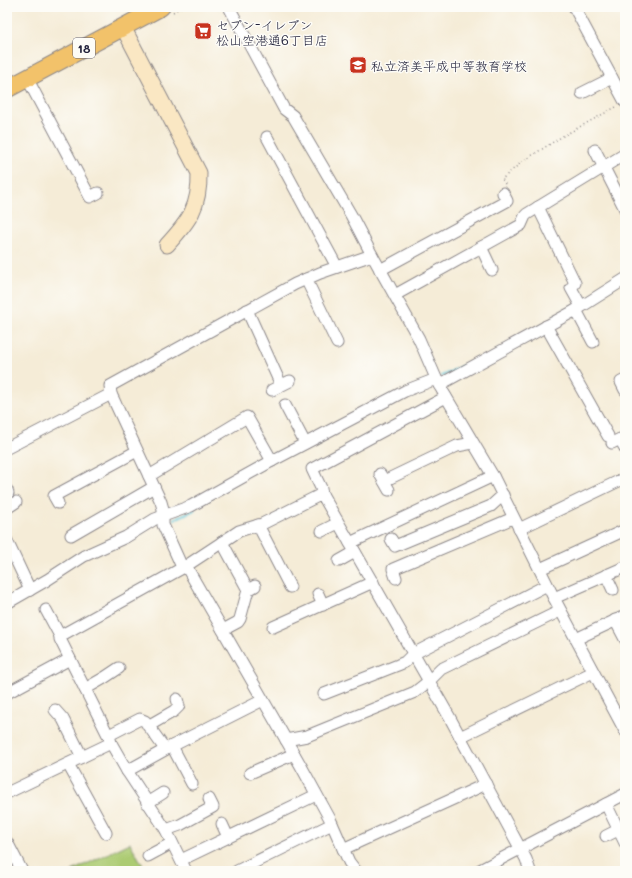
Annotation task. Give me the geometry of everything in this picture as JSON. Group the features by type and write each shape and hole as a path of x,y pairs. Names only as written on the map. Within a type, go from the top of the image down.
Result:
{"main road":[{"name":"18","path":"7,89 161,7"}],"street":[{"path":"229,7 284,109 293,116 348,209 419,339 446,397 493,476 560,611 625,731"},
{"path":"574,7 625,102"},
{"path":"123,27 199,173 199,192 197,203 180,231 167,245"},
{"path":"27,78 59,129 70,170 90,197 98,193"},
{"path":"582,93 612,78"},
{"path":"267,137 277,146 295,178 318,223 337,267"},
{"path":"595,150 625,209"},
{"path":"394,295 522,225 525,216 538,207 625,154"},
{"path":"380,270 507,201 504,190"},
{"path":"538,207 575,282 572,288 593,342"},
{"path":"481,247 492,270"},
{"path":"356,871 349,862 332,824 294,754 224,630 184,567 163,525 163,509 161,502 111,394 110,386 306,279 372,255"},
{"path":"306,279 338,343"},
{"path":"7,603 84,556 126,537 145,524 163,515 191,506 305,443 405,391 438,382 546,326 625,279"},
{"path":"247,310 281,385"},
{"path":"546,326 578,374 609,437 620,439 625,448"},
{"path":"625,380 621,382 625,390"},
{"path":"7,448 111,394"},
{"path":"446,397 312,469 321,488 322,494 486,784 521,849 530,871"},
{"path":"286,405 305,443"},
{"path":"149,476 247,417 272,461"},
{"path":"384,482 435,452 473,443"},
{"path":"58,503 54,496 90,471 137,451"},
{"path":"339,561 353,548 493,476"},
{"path":"518,529 625,478"},
{"path":"72,535 154,487"},
{"path":"60,636 184,567 239,531 258,525 322,494"},
{"path":"391,539 394,546 424,529 466,511 491,506 503,495"},
{"path":"396,578 393,569 429,559 468,542 513,518"},
{"path":"322,531 338,523"},
{"path":"258,525 284,582"},
{"path":"540,570 625,530"},
{"path":"7,541 30,590"},
{"path":"222,542 252,588 240,619 238,622 224,630"},
{"path":"554,598 625,567"},
{"path":"606,575 612,590"},
{"path":"273,627 373,582"},
{"path":"329,689 371,672 401,663 413,654 547,585"},
{"path":"318,594 323,605"},
{"path":"46,610 126,771 166,830 186,871"},
{"path":"286,740 307,736 415,692 441,669 477,656 521,635 560,611"},
{"path":"576,639 620,618 625,639"},
{"path":"7,693 70,659"},
{"path":"85,689 119,668"},
{"path":"460,737 593,672"},
{"path":"148,726 174,711 178,706 177,699"},
{"path":"126,771 168,747 263,700"},
{"path":"55,710 63,720 82,757"},
{"path":"7,793 82,757 140,719 145,721 168,747 192,784"},
{"path":"250,773 294,754"},
{"path":"68,764 106,833"},
{"path":"343,849 486,784"},
{"path":"147,803 163,793"},
{"path":"478,871 625,794"},
{"path":"181,860 316,795"},
{"path":"166,830 180,825 214,807 209,799"},
{"path":"606,804 624,844"},
{"path":"222,824 228,837"},
{"path":"237,871 332,824"},
{"path":"606,836 618,830"},
{"path":"7,842 22,871"},
{"path":"148,856 172,843"}],"path":[{"path":"504,190 502,179 523,161 563,136 625,102"}],"green space":[{"path":"130,843 146,871 72,871"}],"waterway":[{"path":"442,376 463,366"},
{"path":"174,519 194,510"}],"place":[{"name":"セブン-イレブン 松山空港通6丁目店","path":"203,31"},
{"name":"私立済美平成中等教育学校","path":"358,65"}]}
